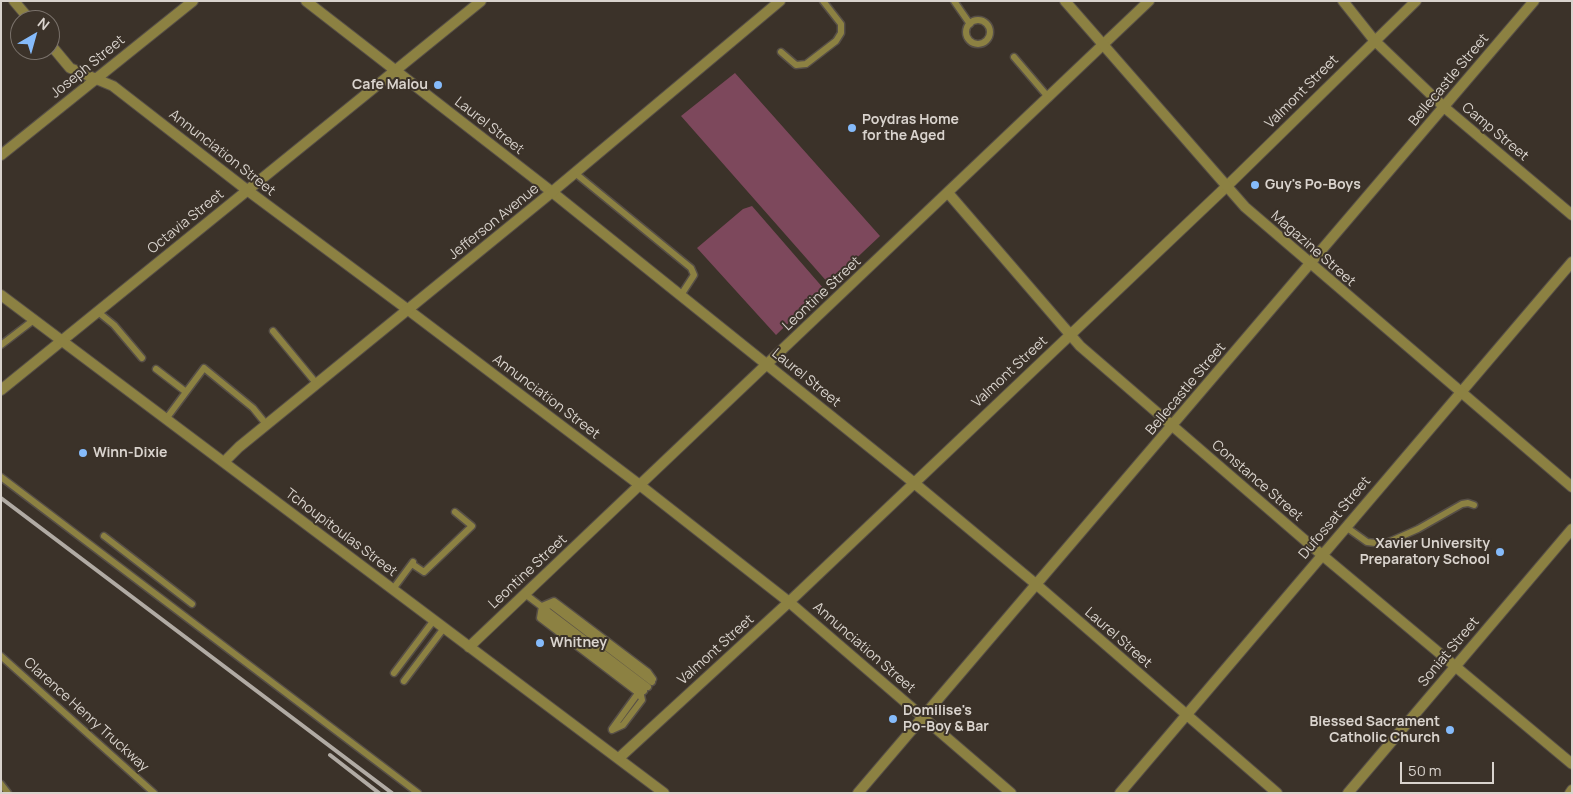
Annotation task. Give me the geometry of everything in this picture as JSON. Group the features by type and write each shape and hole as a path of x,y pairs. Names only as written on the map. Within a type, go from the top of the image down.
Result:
{"street":[{"name":"Joseph Street","path":"1,155 193,1"},
{"name":"Laurel Street","path":"306,1 552,192 913,482 1277,793"},
{"name":"Octavia Street","path":"1,390 481,1"},
{"name":"Jefferson Avenue","path":"224,462 266,424 552,192 780,1"},
{"name":"Magazine Street","path":"1065,1 1245,207 1310,265 1572,487"},
{"name":"Leontine Street","path":"469,646 949,194 1149,1"},
{"name":"Camp Street","path":"1343,1 1374,40 1444,107 1572,215"},
{"name":"Valmont Street","path":"619,758 789,602 913,482 1226,187 1374,40 1416,1"},
{"name":"Bellecastle Street","path":"858,793 1037,586 1534,1"},
{"name":"Annunciation Street","path":"60,56 70,68 113,86 247,190 408,309 641,486 789,602 1011,793"},
{"name":"Constance Street","path":"949,194 1069,334 1172,426 1322,555 1572,764"},
{"name":"Dufossat Street","path":"1120,793 1572,262"},
{"name":"Tchoupitoulas Street","path":"1,294 664,793"},
{"name":"Soniat Street","path":"1348,793 1572,529"}],"lane":[{"path":"781,52 796,65 806,64 836,41 841,34 841,24 823,1"},
{"path":"954,1 970,24"},
{"path":"1014,57 1048,98"},
{"path":"575,173 691,268 694,275 681,295"},
{"path":"98,312 114,325 142,358"},
{"path":"1,345 34,320"},
{"path":"273,331 316,383"},
{"path":"166,418 204,368 253,408 266,424"},
{"path":"156,369 186,392"},
{"path":"1,477 418,793"},
{"path":"1346,527 1367,542 1384,544 1418,529 1462,504 1474,505"},
{"path":"393,589 413,562 424,572 472,526 455,512"},
{"path":"104,536 192,604"},
{"path":"526,594 648,687"},
{"path":"542,606 554,601 648,672 648,687"},
{"path":"542,606 540,618 648,687"},
{"path":"394,673 434,620"},
{"path":"404,681 444,628"},
{"name":"Clarence Henry Truckway","path":"1,656 154,793"},
{"path":"612,730 636,696 648,687"},
{"path":"1,784 8,793"}],"shaded area":[{"path":"735,73 880,236 829,284 681,116"},
{"path":"752,206 824,289 776,335 697,248 743,209"}],"railway":[{"path":"1,498 392,793"},
{"path":"330,755 379,793"}],"place":[{"name":"Cafe Malou","path":"438,85"},
{"name":"Poydras Home for the Aged","path":"852,128"},
{"name":"Guy's Po-Boys","path":"1255,185"},
{"name":"Winn-Dixie","path":"83,453"},
{"name":"Xavier University Preparatory School","path":"1500,552"},
{"name":"Whitney","path":"540,643"},
{"name":"Domilise's Po-Boy & Bar","path":"893,719"},
{"name":"Blessed Sacrament Catholic Church","path":"1450,730"}]}
